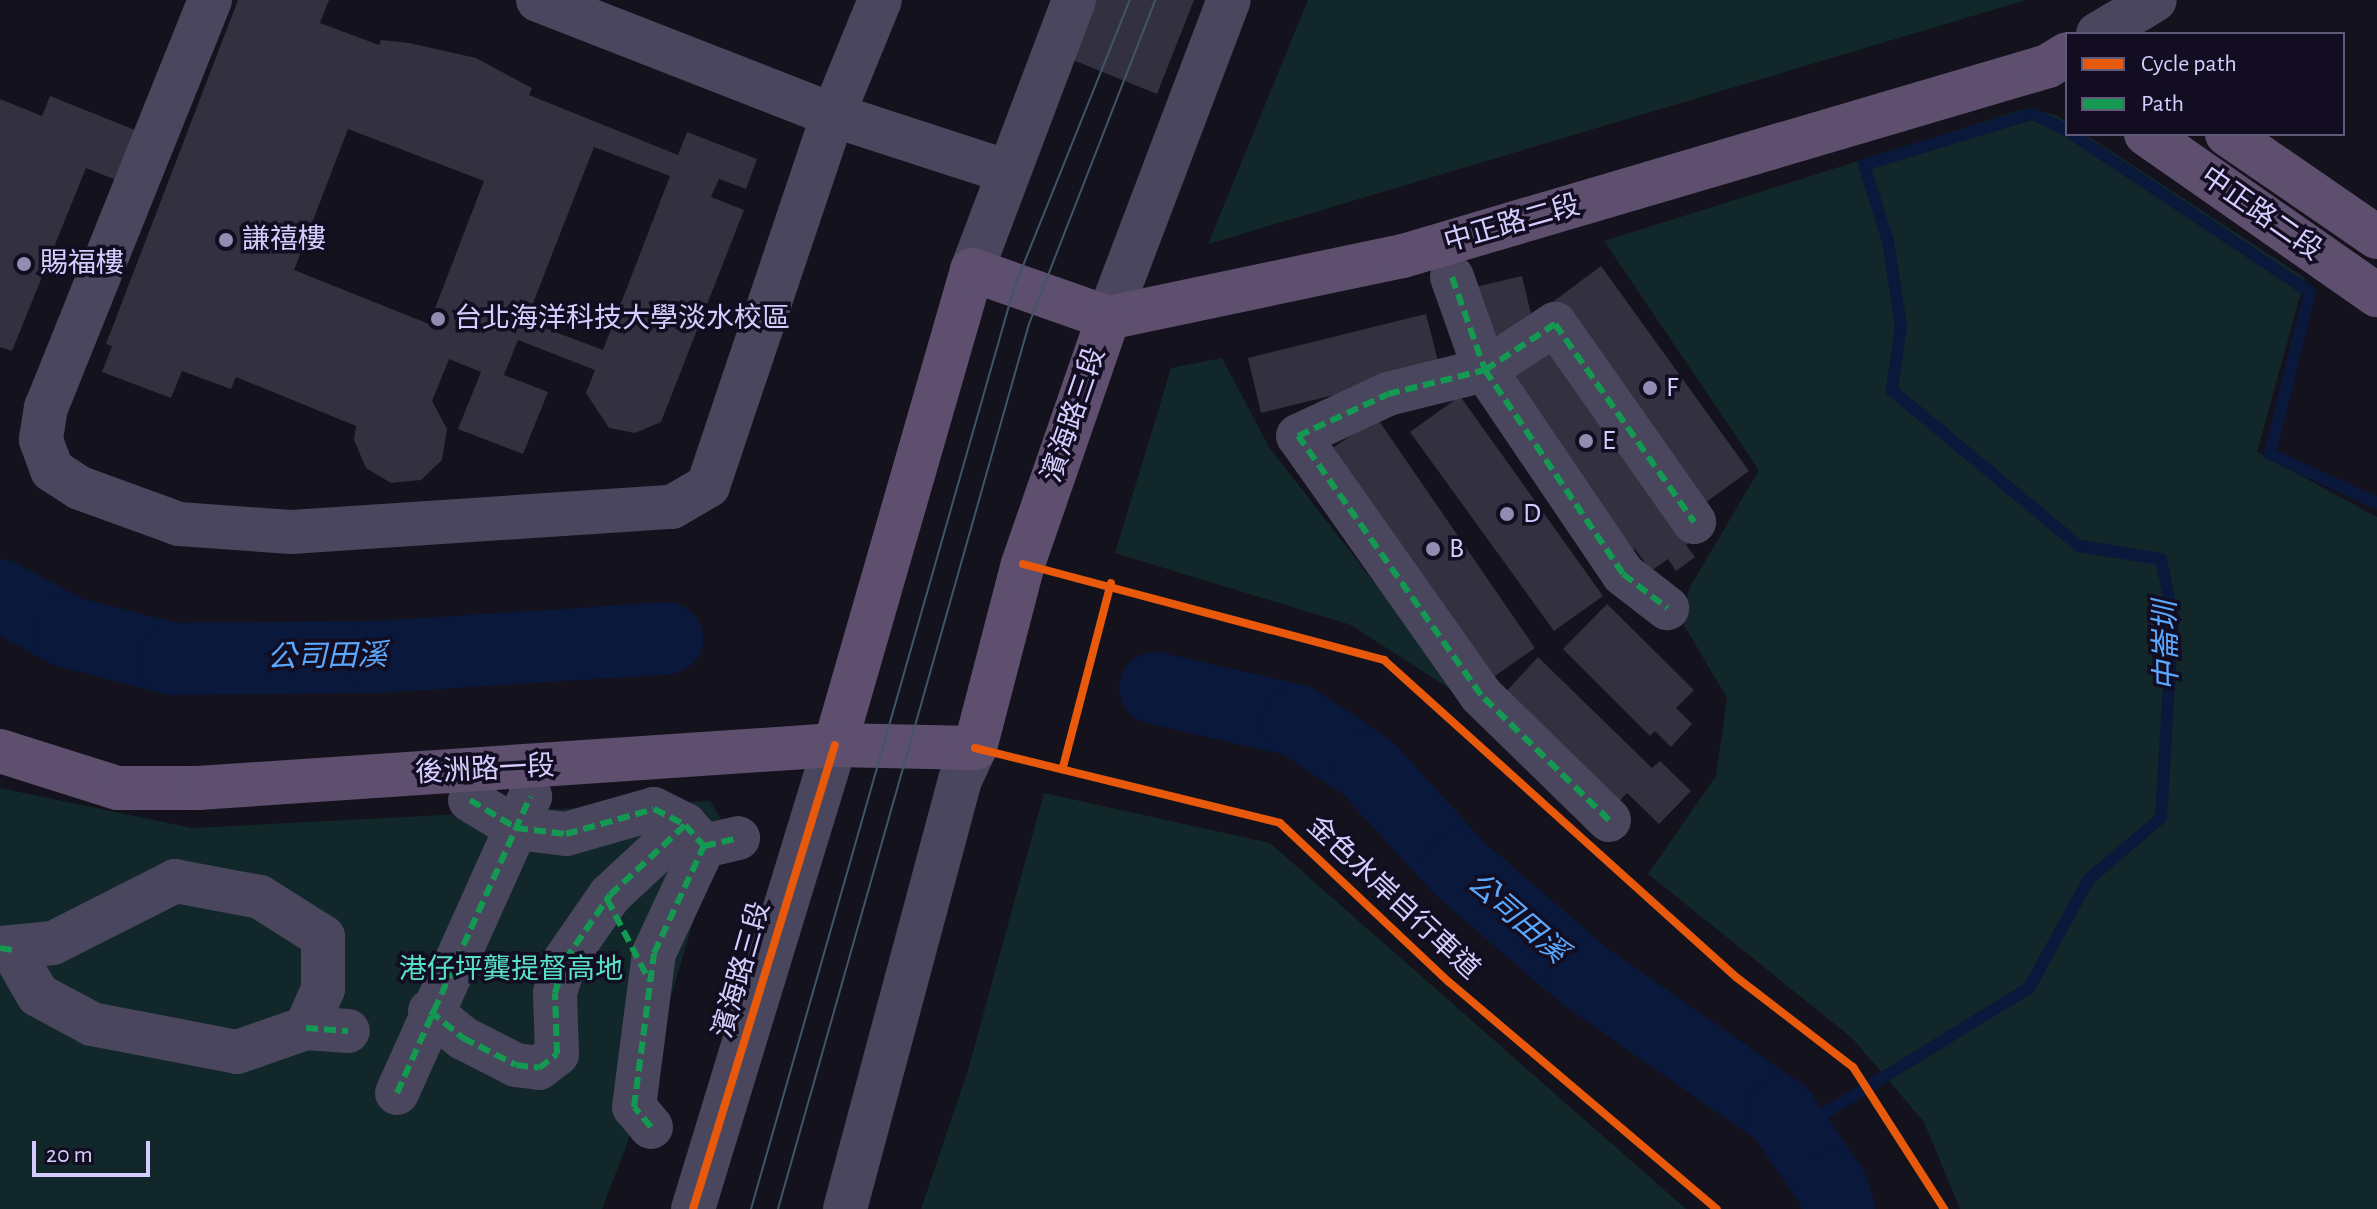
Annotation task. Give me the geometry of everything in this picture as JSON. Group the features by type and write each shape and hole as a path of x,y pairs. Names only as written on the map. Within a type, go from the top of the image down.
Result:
{"main road":[{"name":"中正路二段","path":"1108,318 1403,256 2061,66"},
{"name":"中正路二段","path":"2149,136 2377,295"},
{"name":"中正路二段","path":"2230,136 2377,237"},
{"path":"972,270 1108,318"},
{"name":"濱海路三段","path":"835,745 972,270"},
{"name":"濱海路三段","path":"975,748 1023,564 1108,318"},
{"name":"後洲路一段","path":"0,751 117,788 198,788 835,745 975,748"}],"street":[{"path":"210,0 46,407 41,440 52,470 80,488 179,524 291,532 672,507 708,486 833,115 880,0"},
{"path":"538,0 833,115 1008,172"},
{"name":"濱海路三段","path":"972,270 1074,0"},
{"name":"濱海路三段","path":"1108,318 1229,0"},
{"path":"2101,32 2155,0"},
{"path":"1452,277 1485,370 1623,574 1667,608"},
{"path":"1609,820 1481,695 1298,436 1388,394 1485,370 1555,324 1694,522"},
{"name":"濱海路三段","path":"693,1209 835,745"},
{"name":"濱海路三段","path":"845,1209 960,780 975,748"},
{"path":"470,800 523,812 566,834 654,809 709,836"},
{"path":"397,1093 430,1011 523,812"},
{"path":"430,1011 502,1058 539,1068 557,1054 555,993 565,960 607,899 709,836"},
{"path":"651,1127 634,1107 649,980 679,888 709,836"},
{"path":"175,881 260,897 323,937 327,1029 237,1052 92,1024 38,995 6,949 53,943 175,881"},
{"path":"607,899 649,980"}],"green space":[{"path":"1308,0 2026,0 1208,244"},
{"path":"2024,109 2056,115 2065,121 2065,136 2088,136 2305,278 2257,452 2377,517 2377,1209 1960,1209 1924,1122 1852,1038 1648,874 1716,776 1727,698 1681,620 1690,587 1759,470 1604,241"},
{"path":"1222,358 1269,447 1464,698 1351,625 1115,553 1171,368"},
{"name":"港仔坪龔提督高地","path":"0,788 192,828 710,801 723,822 626,1147 602,1209 0,1209"},
{"path":"1044,793 1270,843 1686,1209 921,1209 968,1070"}],"building":[{"name":"謙禧樓","path":"238,0 329,0 320,23 379,45 381,40 409,43 476,58 532,88 529,95 678,155 687,132 757,159 746,189 719,179 711,197 744,210 661,422 635,433 609,428 586,393 595,370 518,340 504,375 548,392 523,454 458,429 481,372 449,359 432,401 447,429 442,460 421,480 391,483 366,468 354,440 356,426 236,377 231,389 182,371 171,398 102,372 112,346 106,344","holes":["348,129 484,181 429,324 294,270","594,147 670,176 603,350 526,321"]},
{"path":"1091,0 1194,0 1157,94 1068,58"},
{"name":"賜福樓","path":"50,96 140,132 121,182 86,168 12,351 0,347 0,99 42,116"},
{"name":"F","path":"1601,266 1749,471 1698,508 1550,304"},
{"path":"1522,276 1534,327 1484,340 1471,288"},
{"path":"1426,314 1440,369 1261,413 1248,358"},
{"name":"E","path":"1550,335 1695,539 1686,545 1695,557 1676,571 1668,559 1651,571 1635,549 1628,554 1499,371"},
{"name":"D","path":"1460,396 1603,596 1554,631 1410,432"},
{"name":"B","path":"1377,418 1535,648 1489,680 1331,449"},
{"path":"1607,604 1694,690 1676,708 1692,724 1671,747 1655,731 1650,736 1563,649"},
{"path":"1538,657 1652,768 1660,761 1691,791 1659,824 1627,793 1616,805 1503,695"}],"waterway":[{"name":"中崙圳","path":"1794,1132 2029,988 2089,879 2161,818 2173,617 2161,559 2079,546 1892,390 1901,326 1888,241 1864,165 2032,114 2065,129"},
{"name":"中崙圳","path":"2075,136 2310,292 2270,454 2377,503"},
{"name":"公司田溪","path":"0,595 68,632 173,659 377,657 667,638"},
{"name":"公司田溪","path":"1155,688 1298,721 1368,768 1458,867 1583,975 1781,1113 1832,1187 1839,1209"}],"tram line":[{"path":"751,1209 1014,288 1130,0"},
{"path":"778,1209 1029,324 1155,0"}],"marked path":[{"path":"1452,277 1485,370 1623,574 1667,608"},
{"path":"1609,820 1481,695 1298,436 1388,394 1485,370 1555,324 1694,522"},
{"path":"397,1093 530,797"},
{"path":"470,800 516,828 566,834 654,809 685,825"},
{"path":"430,1011 463,1038 516,1065 539,1068 557,1054 555,993 565,960 610,895 685,825 704,846 738,838"},
{"path":"651,1127 634,1107 654,953 704,846"},
{"path":"607,899 649,980"},
{"path":"0,948 12,950"},
{"path":"306,1028 348,1031"}],"cycle path":[{"path":"1023,564 1384,660 1736,977 1853,1067 1944,1209"},
{"path":"1063,767 1111,583"},
{"path":"693,1209 835,745"},
{"name":"金色水岸自行車道","path":"975,748 1280,823 1449,982 1717,1209"}],"place":[{"name":"謙禧樓","path":"226,240"},
{"name":"賜福樓","path":"24,264"},
{"name":"台北海洋科技大學淡水校區","path":"438,319"},
{"name":"F","path":"1650,388"},
{"name":"E","path":"1586,441"},
{"name":"D","path":"1507,514"},
{"name":"B","path":"1433,549"}]}
